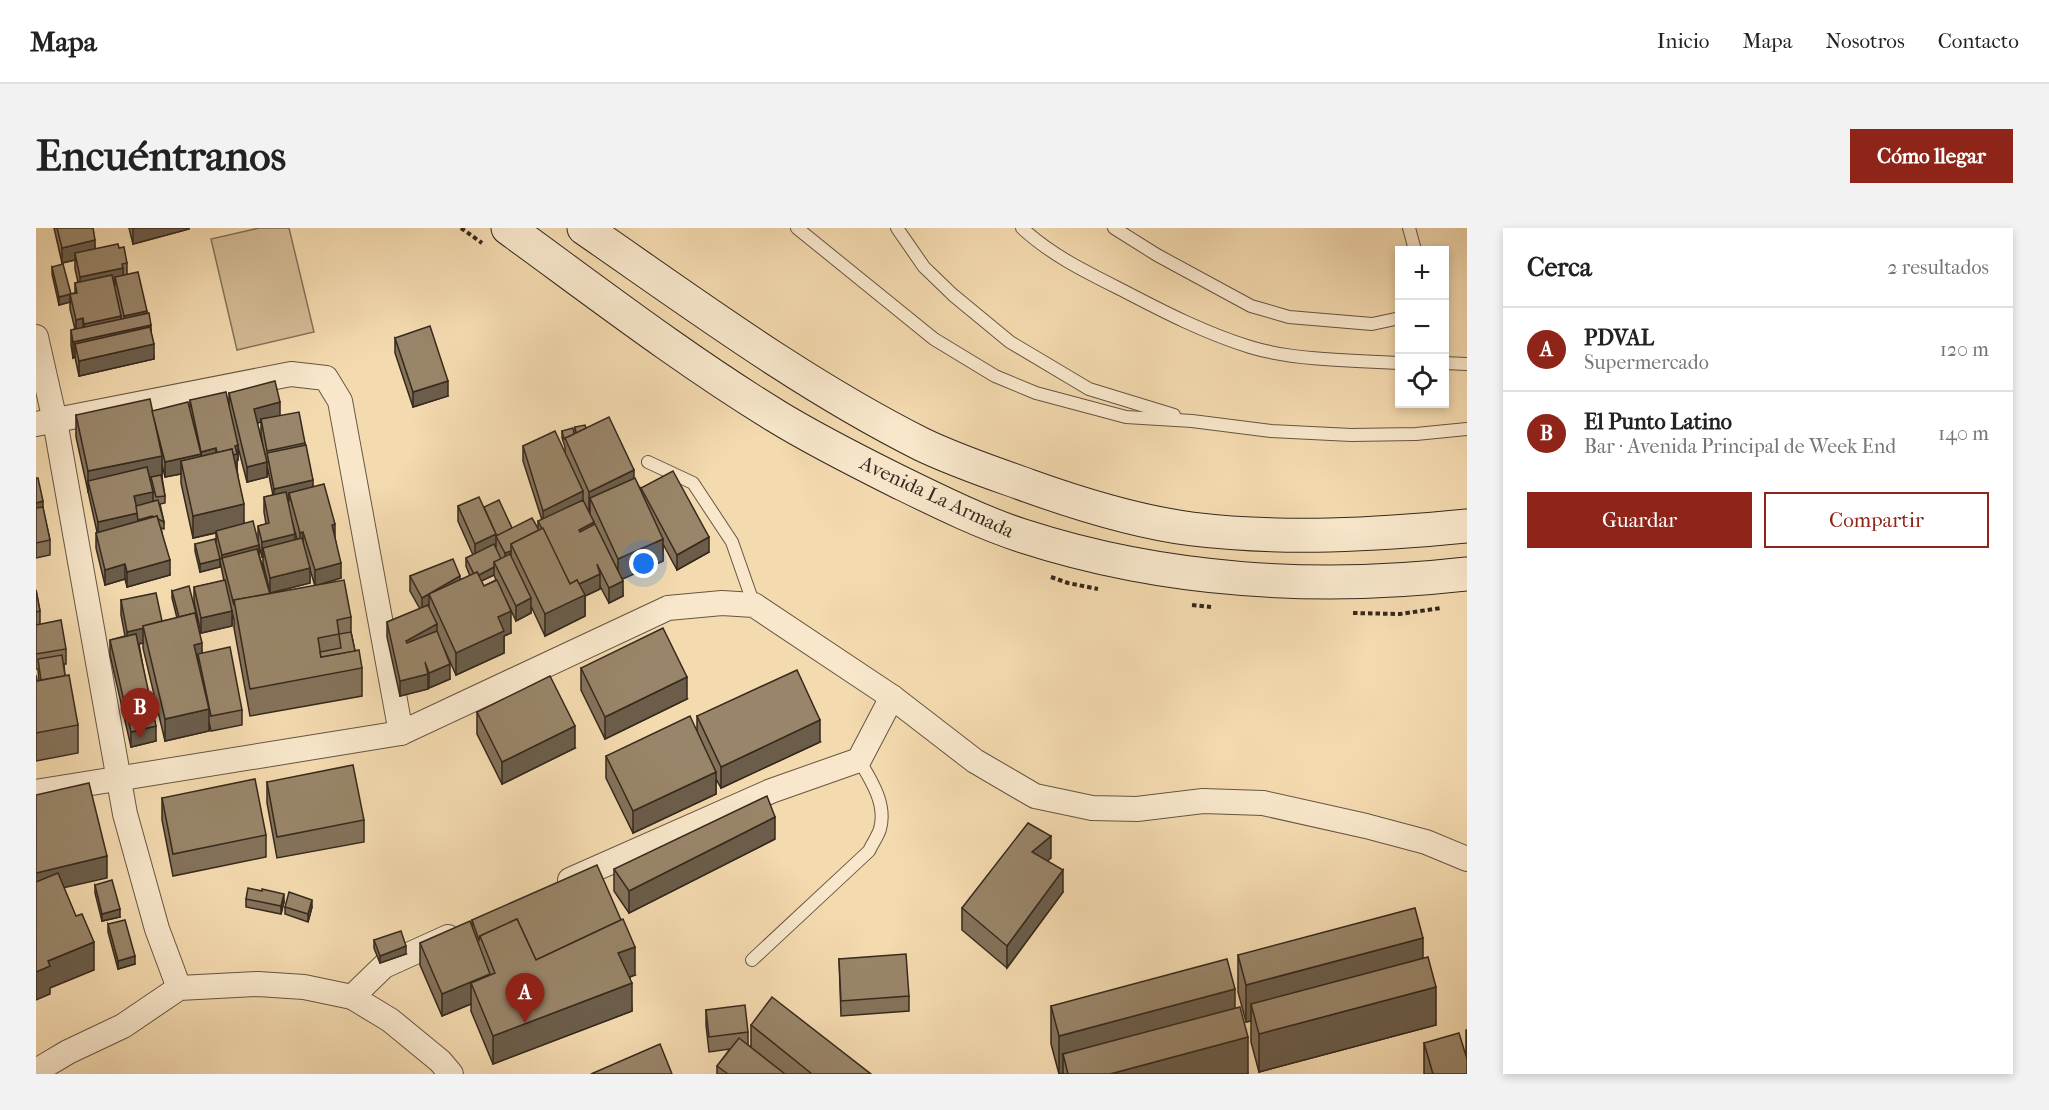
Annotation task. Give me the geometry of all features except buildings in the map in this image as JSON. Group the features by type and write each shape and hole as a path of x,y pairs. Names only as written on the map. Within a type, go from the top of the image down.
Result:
{"main road":[{"name":"Avenida La Armada","path":"508,228 700,366 777,417 944,504 1021,536 1092,556 1223,577 1305,582 1386,581 1467,574"},
{"path":"584,228 788,368 860,411 923,445 1049,493 1115,513 1192,529 1333,535 1467,526"}],"street":[{"path":"36,337 46,423 117,777 140,874 178,988"},
{"path":"46,423 291,374 326,378 340,401 400,733"},
{"path":"36,792 117,777 400,733 668,608 722,603 754,604 892,697 975,761 1035,796 1092,808 1137,809 1203,801 1263,803 1426,842 1467,859"},
{"path":"553,888 771,790 859,760 892,697"},
{"path":"352,997 384,966 469,927"},
{"path":"36,1071 68,1052 123,1026 178,988 258,984 304,987 352,997 390,1020 440,1061 451,1074"}],"lane":[{"path":"797,228 934,339 995,376 1036,393 1126,417 1192,421 1272,431 1351,435 1416,434 1467,429"},
{"path":"897,228 924,267 953,295 1010,342 1089,389 1192,421"},
{"path":"1022,228 1051,253 1194,327 1251,347 1284,354 1395,363"},
{"path":"1114,228 1157,255 1251,306 1289,317 1372,324 1395,319"},
{"path":"1408,228 1414,246"},
{"path":"1449,363 1467,364"},
{"path":"648,462 693,483 732,542 754,604"},
{"path":"752,960 868,851 880,828 881,807 876,789 859,760"}],"shaded area":[{"path":"259,228 289,228 314,332 237,350 211,239"}],"place":[{"name":"El Punto Latino","path":"140,738"},
{"name":"PDVAL","path":"525,1023"}]}
